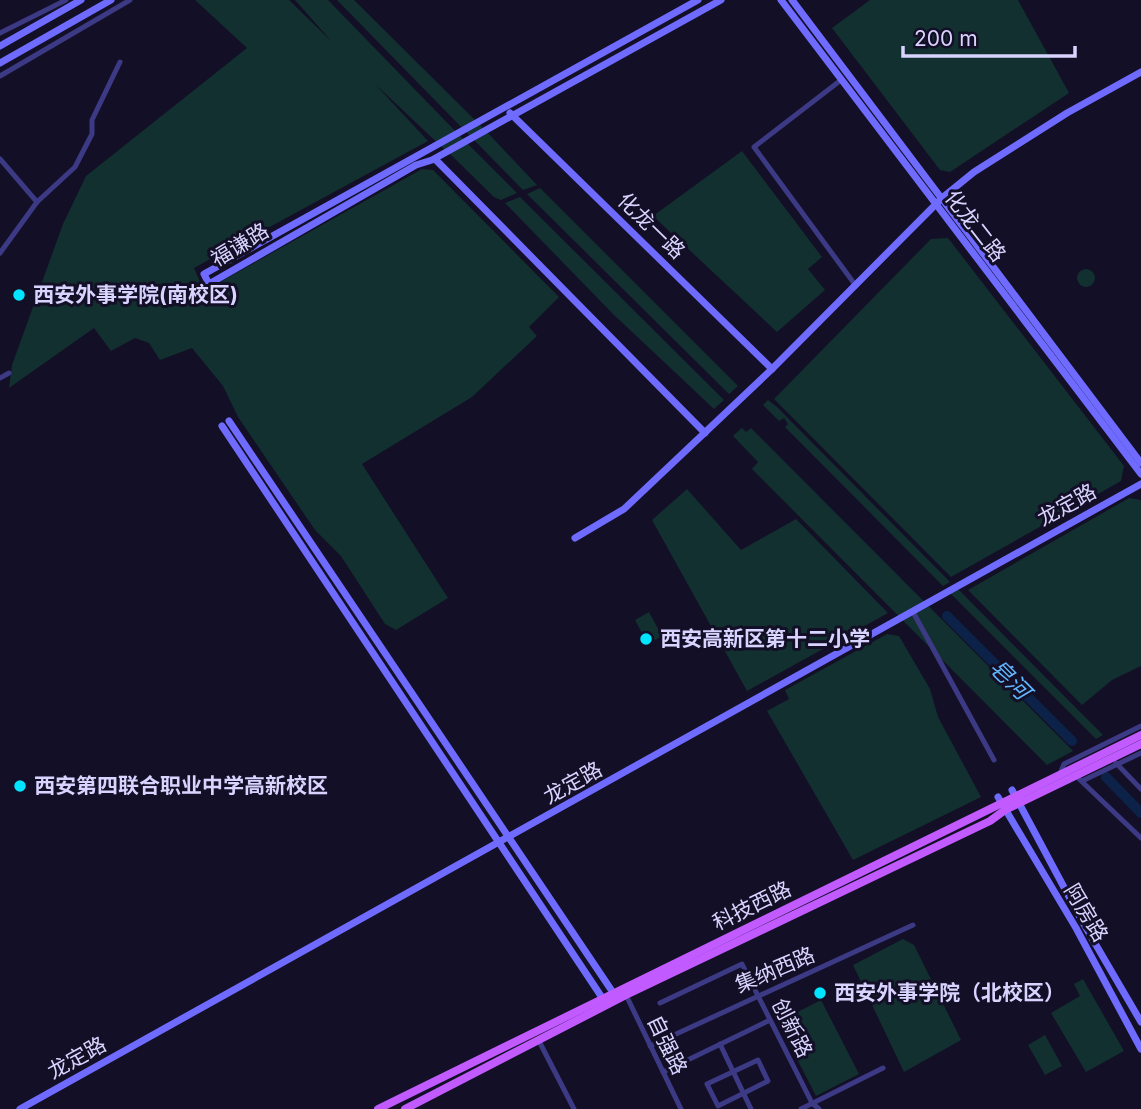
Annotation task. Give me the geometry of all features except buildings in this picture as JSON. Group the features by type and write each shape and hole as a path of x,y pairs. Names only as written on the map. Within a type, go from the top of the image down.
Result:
{"main road":[{"name":"科技西路","path":"378,1109 1141,735"},
{"name":"科技西路","path":"1015,796 1079,778 1115,761 1141,744"},
{"name":"科技西路","path":"405,1109 626,995 989,821 1002,803"}],"street":[{"path":"0,33 66,0"},
{"path":"0,46 81,0"},
{"path":"0,63 111,0"},
{"path":"0,76 130,0"},
{"name":"福谦路","path":"698,0 204,274 209,284 416,165 435,159 721,0"},
{"name":"化龙二路","path":"781,0 1141,474"},
{"name":"化龙二路","path":"792,0 1141,463"},
{"path":"0,253 37,202 75,167 92,134 92,120 120,62"},
{"path":"575,538 624,509 772,369 942,198 974,172 1067,113 1141,72"},
{"path":"841,80 754,147 856,286"},
{"name":"化龙一路","path":"505,107 772,369"},
{"path":"0,159 37,202"},
{"path":"435,159 705,433"},
{"path":"0,378 9,373"},
{"path":"603,999 505,841 225,424 505,841 614,994"},
{"name":"龙定路","path":"20,1109 505,841 1141,484"},
{"path":"913,612 993,760"},
{"path":"1060,774 1064,764 1141,726"},
{"path":"1141,753 1115,761 1141,789"},
{"path":"1079,778 1141,838"},
{"name":"阿房路","path":"1015,796 1082,921 1141,1022"},
{"name":"阿房路","path":"1002,803 1076,928 1141,1049"},
{"name":"集纳西路","path":"650,1046 757,994 764,994 913,925"},
{"name":"创新路","path":"660,1003 741,964 812,1103 819,1109"},
{"name":"自强路","path":"626,995 681,1109"},
{"path":"663,1072 770,1020"},
{"path":"539,1041 574,1109"},
{"path":"720,1044 751,1109"},
{"path":"758,1060 768,1081 718,1105 707,1084 733,1072 758,1060"},
{"path":"801,1109 883,1068"}],"green space":[{"path":"195,0 289,0 332,42 295,0 328,0 464,140 445,150 375,84 428,141 194,268 204,291 422,169 433,170 559,297 529,327 537,336 472,397 362,464 448,598 396,630 385,624 341,556 315,530 238,417 223,386 192,348 160,360 149,343 135,338 111,351 94,328 9,388 12,365 63,224 86,176 247,48"},
{"path":"337,0 354,0 484,129 470,136"},
{"path":"870,0 1018,0 1069,93 950,172 940,170 832,28"},
{"path":"487,132 537,185 523,190 474,140"},
{"path":"467,143 517,193 501,200 494,197 449,153"},
{"path":"742,151 822,257 808,269 825,290 777,332 653,216"},
{"path":"540,188 738,386 729,394 527,194"},
{"path":"520,197 724,400 714,409 613,314 505,203"},
{"path":"948,238 1124,466 1121,481 951,577 774,399 931,239"},
{"path":"1082,269 1090,269 1095,278 1093,285 1082,287 1077,282 1077,274"},
{"path":"768,400 950,582 943,586 785,427 788,424 784,418 779,421 763,405"},
{"path":"746,424 742,428 746,432 751,428 1073,751 1047,765 752,469 758,462 733,436"},
{"path":"687,489 741,550 796,519 888,613 747,691 652,520"},
{"path":"1129,498 1141,500 1141,666 1112,680 1082,705 968,590"},
{"path":"954,585 1103,735 1096,739 946,589"},
{"path":"649,612 662,636 648,644 635,620"},
{"path":"887,634 899,636 930,689 938,717 981,797 853,860 767,711 789,699 785,690"},
{"path":"903,939 914,945 961,1040 904,1072 853,965"},
{"path":"1083,979 1124,1051 1086,1072 1051,1013 1080,996 1074,984"},
{"path":"821,1000 859,1074 816,1096 778,1022"},
{"path":"1045,1035 1062,1066 1045,1075 1028,1045"}],"waterway":[{"name":"皂河","path":"947,616 1072,741"},
{"name":"皂河","path":"1106,777 1141,813"}],"place":[{"name":"西安外事学院(南校区)","path":"19,295"},
{"name":"西安高新区第十二小学","path":"646,639"},
{"name":"西安第四联合职业中学高新校区","path":"20,786"},
{"name":"西安外事学院（北校区）","path":"820,993"}]}
